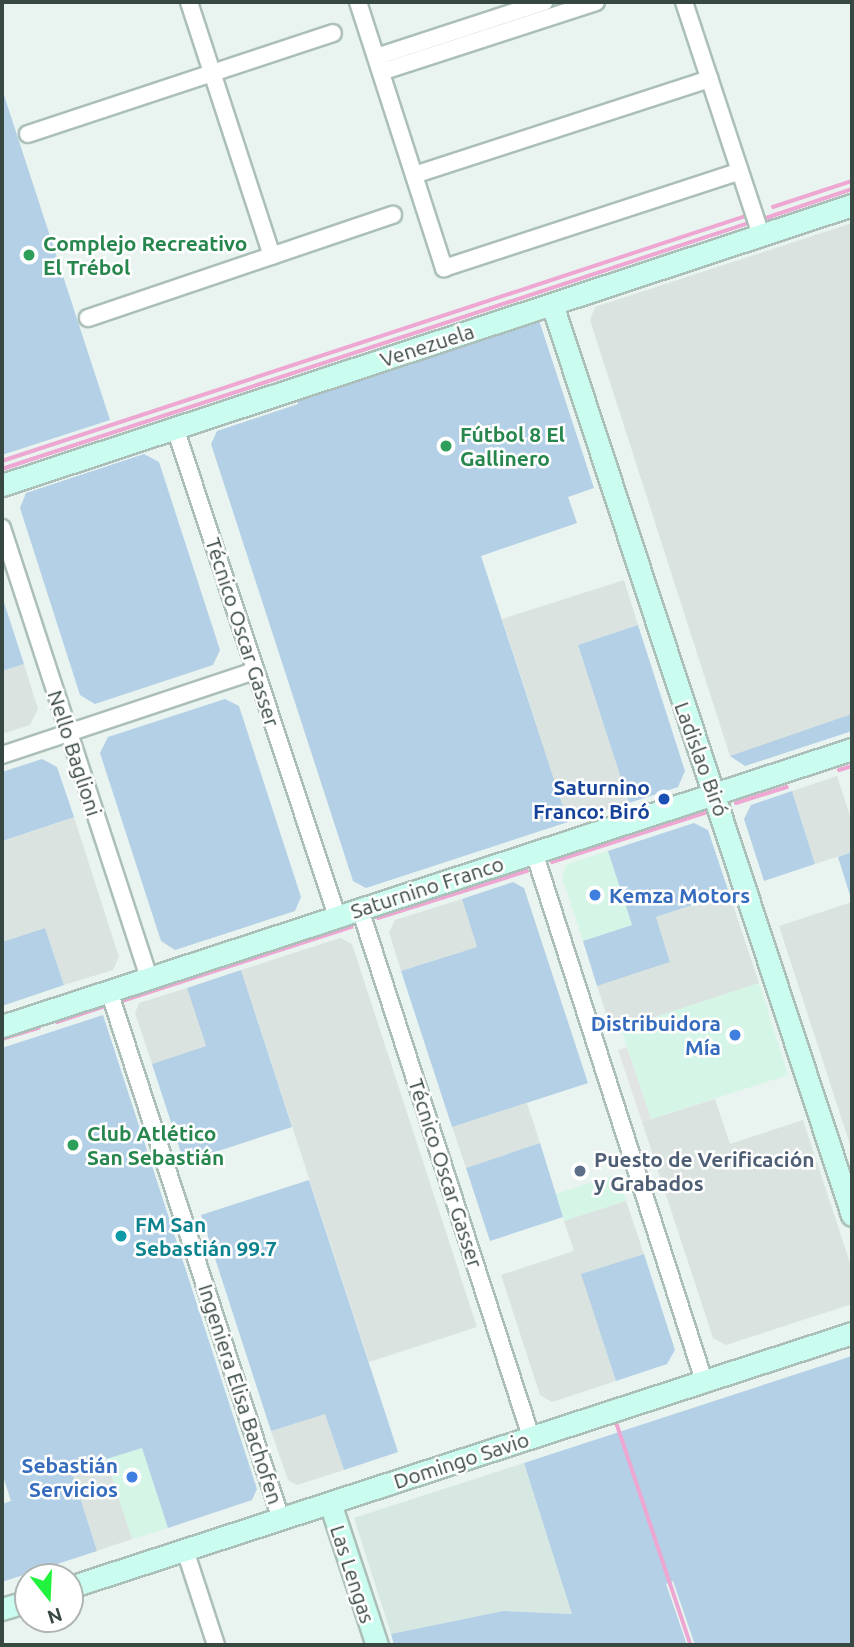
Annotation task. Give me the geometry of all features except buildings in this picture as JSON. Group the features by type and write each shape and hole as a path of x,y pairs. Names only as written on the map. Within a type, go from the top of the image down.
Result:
{"street":[{"path":"189,2 272,256"},
{"path":"358,2 444,268 740,171"},
{"path":"378,65 544,2"},
{"path":"378,65 596,2"},
{"path":"684,2 761,235"},
{"path":"28,134 333,33"},
{"path":"414,175 710,79"},
{"name":"Venezuela","path":"2,485 852,205"},
{"path":"88,318 393,215"},
{"name":"Ladislao Biró","path":"552,304 852,1214"},
{"name":"Técnico Oscar Gasser","path":"175,428 337,916"},
{"name":"Nello Baglioni","path":"2,528 149,978"},
{"path":"2,755 255,671"},
{"name":"Saturnino Franco","path":"2,1026 852,749"},
{"path":"534,852 704,1381"},
{"name":"Técnico Oscar Gasser","path":"360,909 531,1437"},
{"name":"Ingeniera Elisa Bachofen","path":"109,991 281,1518"},
{"name":"Domingo Savio","path":"84,1582 852,1333"},
{"name":"Las Lengas","path":"330,1503 377,1645"},
{"path":"185,1550 216,1645"}],"shaded area":[{"name":"Complejo Recreativo El Trébol","path":"2,89 110,420 2,455"},
{"path":"852,223 852,717 730,756 590,320 595,307"},
{"path":"536,311 594,488 568,497 577,523 481,556 568,822 366,888 353,881 211,444 217,431 298,404 293,390"},
{"path":"144,454 159,462 220,650 213,665 95,704 80,695 20,508 26,493"},
{"path":"624,580 638,625 578,645 629,803 568,822 502,619"},
{"path":"2,596 24,664 2,671"},
{"path":"638,625 685,771 678,787 629,803 578,645"},
{"path":"24,664 38,709 30,725 2,734 2,671"},
{"path":"225,699 239,706 301,897 295,911 175,950 161,941 100,753 108,737"},
{"path":"852,714 852,731 745,766 730,756"},
{"path":"42,759 57,767 74,817 2,841 2,772"},
{"path":"837,776 852,822 852,852 815,864 792,791"},
{"path":"792,791 815,864 764,881 744,819 751,805"},
{"path":"74,817 119,957 113,970 64,985 45,928 2,942 2,841"},
{"path":"694,823 708,830 729,893 656,917 670,962 597,986 583,941 632,925 608,851"},
{"name":"Kemza Motors","path":"608,851 632,925 583,941 562,877 567,864"},
{"path":"852,852 852,902 838,857"},
{"path":"513,882 524,888 588,1083 452,1127 401,971 477,947 462,899"},
{"path":"729,893 759,983 612,1031 597,986 670,962 656,917"},
{"path":"462,899 477,947 401,971 389,932 395,920"},
{"path":"852,902 852,1151 779,926"},
{"path":"45,928 64,985 2,1006 2,942"},
{"path":"340,938 352,944 477,1327 369,1362 241,970"},
{"path":"241,970 292,1127 184,1162 152,1064 206,1046 187,988"},
{"path":"759,983 788,1075 651,1119 621,1028"},
{"path":"187,988 206,1046 152,1064 135,1013 139,1003"},
{"path":"103,1015 257,1489 252,1500 168,1528 142,1448 71,1470 97,1551 60,1563 14,1563 14,1578 2,1582 2,1504 11,1501 2,1473 2,1048"},
{"path":"627,1047 651,1119 642,1122 618,1050"},
{"path":"715,1099 730,1144 803,1120 852,1269 852,1304 726,1345 713,1338 642,1122"},
{"path":"527,1103 540,1143 466,1168 452,1127"},
{"path":"540,1143 563,1217 490,1241 466,1168"},
{"path":"618,1174 626,1201 564,1221 556,1194"},
{"path":"309,1180 398,1452 344,1470 325,1414 271,1431 201,1215"},
{"path":"626,1201 644,1254 582,1274 616,1381 552,1402 540,1395 501,1275 574,1251 564,1221"},
{"path":"644,1254 675,1350 667,1364 616,1381 581,1274"},
{"path":"852,1356 852,1645 695,1645 673,1581 666,1584 687,1645 394,1645 391,1634 503,1611 572,1614 524,1463"},
{"path":"325,1413 344,1470 297,1485 288,1480 271,1431"},
{"name":"Sebastián Servicios","path":"142,1448 168,1528 132,1539 106,1459"},
{"path":"106,1459 132,1539 97,1551 70,1470"},
{"path":"524,1463 573,1614 503,1611 391,1634 354,1518"}],"waterway":[{"path":"773,207 852,181"},
{"path":"763,219 852,189"},
{"path":"2,461 746,216"},
{"path":"2,469 752,222"},
{"path":"839,770 852,766"},
{"path":"736,803 787,787"},
{"path":"552,862 705,813"},
{"path":"378,918 527,871"},
{"path":"122,1001 351,927"},
{"path":"57,1022 106,1006"},
{"path":"2,1039 38,1028"},
{"path":"616,1421 691,1645"}],"place":[{"name":"Complejo Recreativo El Trébol","path":"29,255"},
{"name":"Fútbol 8 El Gallinero","path":"446,446"},
{"name":"Saturnino Franco: Biró","path":"664,799"},
{"name":"Kemza Motors","path":"595,895"},
{"name":"Distribuidora Mía","path":"735,1035"},
{"name":"Club Atlético San Sebastián","path":"73,1145"},
{"name":"Puesto de Verificación y Grabados","path":"580,1171"},
{"name":"FM San Sebastián 99.7","path":"121,1236"},
{"name":"Sebastián Servicios","path":"132,1477"}]}
